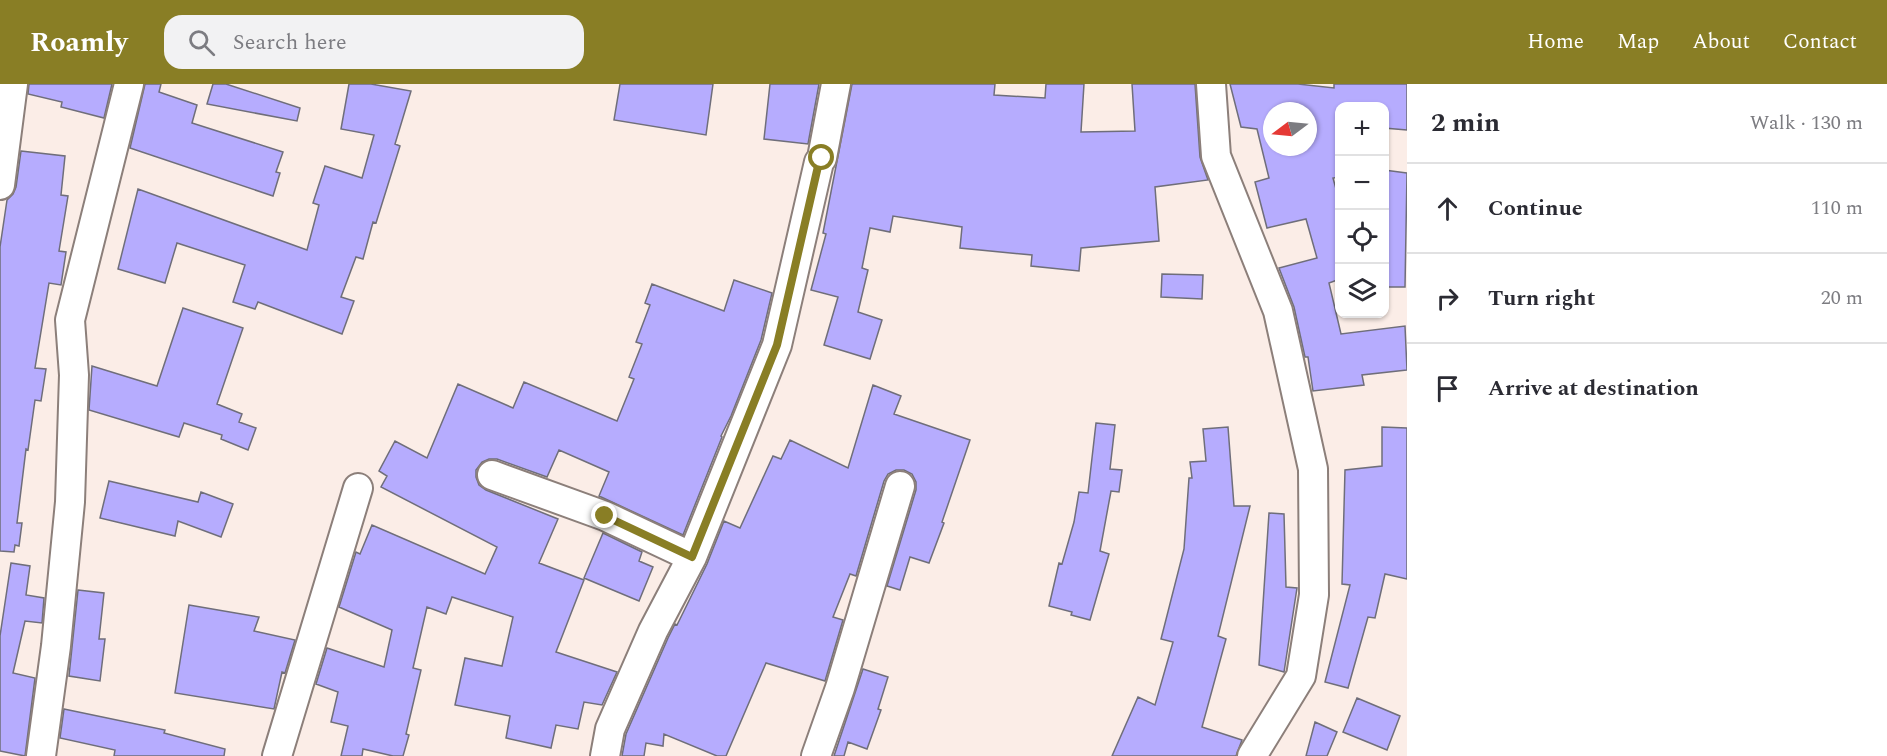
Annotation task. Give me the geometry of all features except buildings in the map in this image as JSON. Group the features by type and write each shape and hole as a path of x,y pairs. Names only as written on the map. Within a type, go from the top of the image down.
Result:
{"street":[{"path":"0,185 13,84"},
{"path":"41,756 56,646 70,502 74,375 70,320 129,84"},
{"path":"605,756 610,729 653,631 692,557 777,345 819,162 822,158 836,84"},
{"path":"1211,84 1216,156 1278,311 1313,469 1314,595 1301,676 1252,756"},
{"path":"492,475 605,516 692,557"},
{"path":"816,756 840,688 900,486"},
{"path":"278,756 358,488"}],"route":[{"path":"605,516 692,557 777,345 819,162 822,158"}]}
